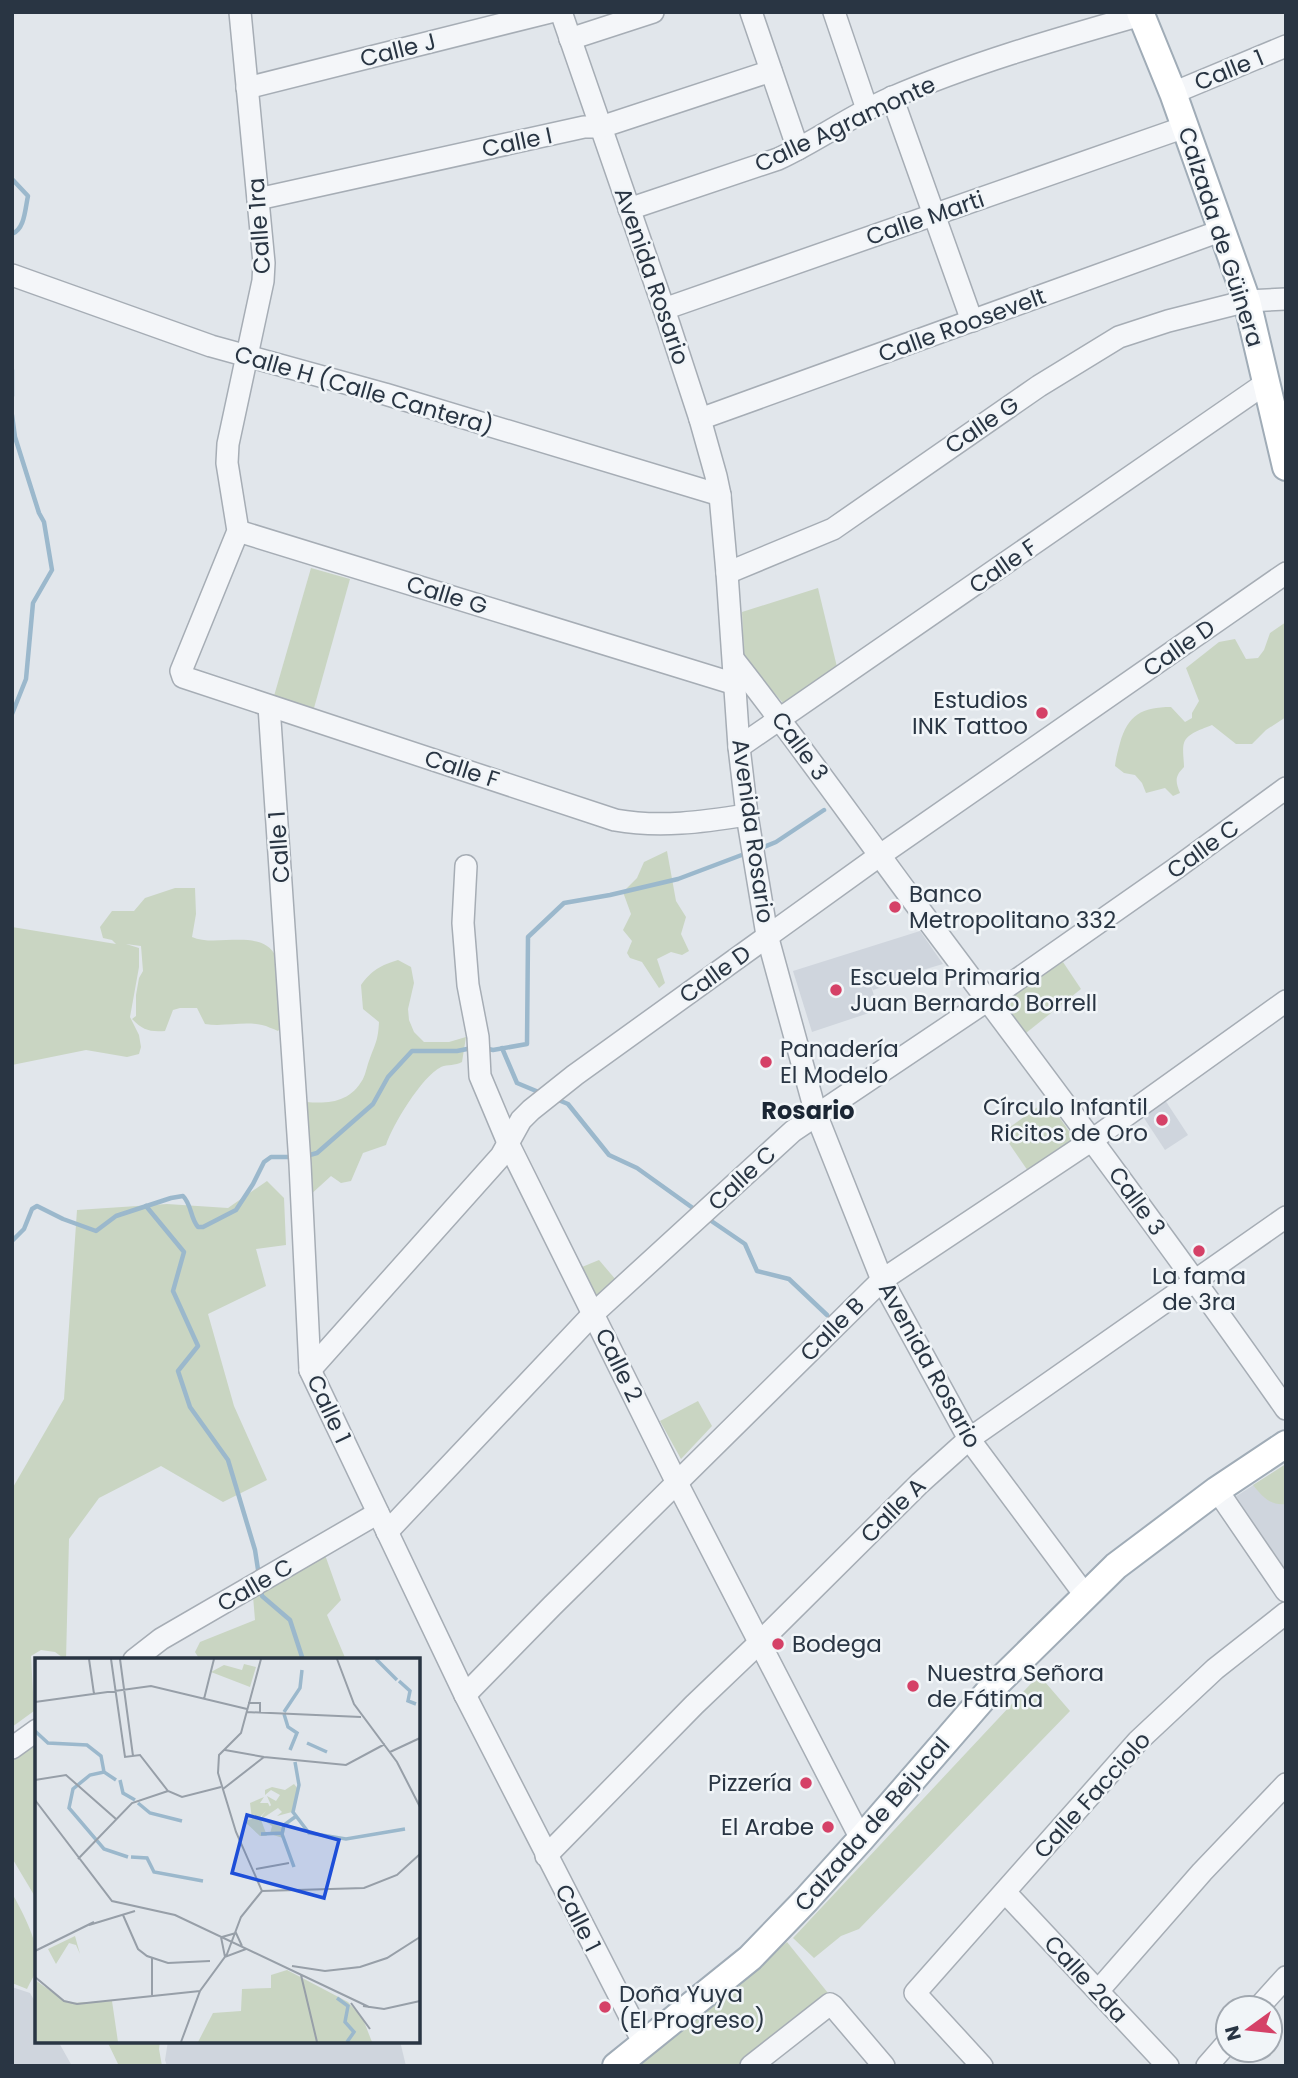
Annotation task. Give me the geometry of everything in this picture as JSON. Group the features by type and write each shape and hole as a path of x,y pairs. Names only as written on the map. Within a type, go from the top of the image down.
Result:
{"main road":[{"name":"Calzada de Güinera","path":"1141,13 1173,93 1247,301 1286,467"},
{"name":"Calzada de Bejucal","path":"616,2066 750,1958 861,1839 991,1689 1116,1566 1217,1490 1286,1444"}],"street":[{"name":"Calle 1ra","path":"238,531 227,463 228,444 263,281 264,263 240,12"},
{"name":"Calle J","path":"247,88 550,12"},
{"name":"Avenida Rosario","path":"561,12 664,309 700,419 720,495 739,747 747,814 767,935 816,1114 882,1280 969,1439 1085,1595"},
{"path":"570,39 653,12"},
{"path":"751,12 798,149"},
{"path":"834,12 867,109"},
{"name":"Calle Agramonte","path":"629,209 778,159 892,97 1016,50 1141,13"},
{"name":"Calle 1","path":"1173,93 1286,46"},
{"name":"Calle I","path":"258,199 584,127 601,127 771,71"},
{"path":"892,97 972,321"},
{"name":"Calle Marti","path":"664,309 1185,127"},
{"name":"Calle Roosevelt","path":"700,419 1223,230"},
{"name":"Calle H (Calle Cantera)","path":"12,275 211,346 385,394 720,495"},
{"name":"Calle G","path":"727,573 833,529 1028,394 1119,337 1168,321 1247,301 1286,299"},
{"name":"Calle F","path":"739,747 782,720 1266,383"},
{"name":"Calle G","path":"238,531 735,684"},
{"name":"Calle F","path":"238,531 181,671 183,677 615,820 673,825 747,814"},
{"name":"Calle D","path":"310,1370 501,1156 521,1120 531,1110 767,935 1286,573"},
{"name":"Calle 3","path":"734,660 782,720 879,856 1196,1280 1286,1409"},
{"name":"Calle 1","path":"269,706 299,1155 310,1370 465,1695 644,2044"},
{"name":"Calle C","path":"137,1658 161,1639 271,1575 383,1522 593,1314 793,1131 988,1000 1286,788"},
{"name":"Calle 2","path":"466,866 463,923 480,1076 509,1144 677,1483 861,1839"},
{"name":"Calle B","path":"465,1695 882,1280 1092,1140 1286,1000"},
{"name":"Calle A","path":"546,1856 694,1705 920,1483 969,1439 1286,1217"},
{"path":"1217,1490 1286,1591"},
{"name":"Calle Facciolo","path":"982,2066 915,1993 1138,1741 1215,1669 1286,1613"},
{"path":"12,1748 35,1731"},
{"path":"1098,1991 1202,1872 1286,1784"},
{"name":"Calle 2da","path":"1005,1892 1168,2066"},
{"path":"1271,1994 1286,1978"},
{"path":"751,2066 830,2004 884,2066"}],"shaded area":[{"name":"Escuela Primaria Juan Bernardo Borrell","path":"920,931 943,964 892,979 892,984 873,990 870,982 878,1010 812,1032 793,971"},
{"name":"Círculo Infantil Ricitos de Oro","path":"1163,1097 1188,1135 1165,1150 1140,1112"},
{"path":"1286,1464 1286,1570 1235,1497"},
{"path":"12,1987 30,1993 35,2002 35,2043 59,2043 72,2066 12,2066"},
{"path":"168,2043 400,2043 406,2066 167,2066 165,2060"}],"green space":[{"path":"311,568 350,579 314,708 274,696"},
{"path":"818,588 837,667 785,705 744,660 742,612"},
{"path":"1286,622 1286,717 1266,730 1252,744 1236,744 1212,725 1192,734 1183,745 1184,767 1177,779 1180,793 1173,796 1165,788 1146,793 1135,775 1124,773 1115,766 1123,733 1138,714 1171,707 1185,722 1192,718 1199,701 1186,668 1219,642 1235,639 1246,659 1258,658 1270,633"},
{"path":"667,851 676,901 686,917 681,934 689,951 682,955 671,952 657,959 665,983 659,988 642,962 630,958 627,953 632,941 623,930 631,914 623,892 637,878 644,862"},
{"path":"175,888 195,888 196,914 192,937 213,941 250,940 270,948 276,957 283,1025 278,1031 255,1024 205,1024 197,1008 173,1010 165,1031 143,1028 132,1019 136,1016 136,995 143,971 141,946 126,944 139,948 139,967 130,1017 139,1035 139,1054 127,1057 86,1050 12,1065 12,927 116,944 103,938 100,927 112,911 134,911 145,898"},
{"path":"398,960 411,967 414,983 408,1009 414,1032 424,1042 449,1042 466,1037 462,1062 441,1067 425,1080 401,1114 386,1145 363,1153 351,1181 341,1183 331,1176 309,1196 306,1102 339,1100 358,1087 376,1041 379,1022 363,1009 361,985 377,969"},
{"path":"1063,962 1081,989 1026,1033 1002,1000"},
{"path":"1047,1100 1074,1138 1028,1171 1002,1133"},
{"path":"267,1181 284,1198 286,1245 256,1249 266,1286 208,1314 234,1406 267,1480 223,1502 161,1466 99,1498 69,1539 66,1658 55,1652 41,1650 31,1656 34,1711 12,1727 12,1489 64,1399 77,1210 167,1204 228,1208"},
{"path":"599,1260 616,1280 597,1298 582,1267"},
{"path":"698,1401 712,1426 681,1459 660,1421"},
{"path":"1286,1464 1286,1504 1271,1502 1253,1485"},
{"path":"324,1552 341,1600 327,1615 345,1658 199,1658 195,1652 200,1642 255,1620 253,1596"},
{"path":"1039,1675 1070,1711 859,1929 841,1936 814,1958 793,1938"},
{"path":"35,1743 35,1897 12,1858 12,1759"},
{"path":"12,1893 35,1947 35,1972 27,1989 12,1983"},
{"path":"787,1942 828,1993 738,2066 637,2066"},
{"path":"108,2043 160,2043 162,2066 119,2066"}],"waterway":[{"path":"12,179 28,196 20,228 12,234"},
{"path":"12,370 12,396"},
{"path":"12,415 15,437 44,522 52,570 33,603 26,679 12,714"},
{"path":"759,849 776,842 824,810"},
{"path":"484,1048 493,1050 527,1044 528,937 564,903 678,879 747,853"},
{"path":"306,1156 317,1153 373,1104 388,1077 412,1051 457,1051 472,1048"},
{"path":"502,1048 517,1083 541,1093"},
{"path":"556,1099 568,1104 609,1155 637,1168 697,1211"},
{"path":"12,1241 24,1229 32,1209 37,1206 96,1231 116,1216 183,1196 195,1223 198,1227 203,1227 236,1210 264,1162 271,1157 294,1157"},
{"path":"146,1206 184,1252 173,1291 198,1346 178,1371 190,1407 228,1460 255,1550 259,1576"},
{"path":"707,1218 745,1244 757,1271 789,1279 827,1315"},
{"path":"261,1588 262,1596 290,1620 302,1658"}],"place":[{"name":"Estudios INK Tattoo","path":"1042,713"},
{"name":"Banco Metropolitano 332","path":"895,907"},
{"name":"Escuela Primaria Juan Bernardo Borrell","path":"836,990"},
{"name":"Panadería El Modelo","path":"766,1062"},
{"name":"Círculo Infantil Ricitos de Oro","path":"1162,1120"},
{"name":"La fama de 3ra","path":"1199,1251"},
{"name":"Bodega","path":"778,1644"},
{"name":"Nuestra Señora de Fátima","path":"913,1686"},
{"name":"Pizzería","path":"806,1783"},
{"name":"El Arabe","path":"828,1827"},
{"name":"Doña Yuya (El Progreso)","path":"605,2007"}],"district":[{"name":"Rosario","path":"808,1110"}]}
